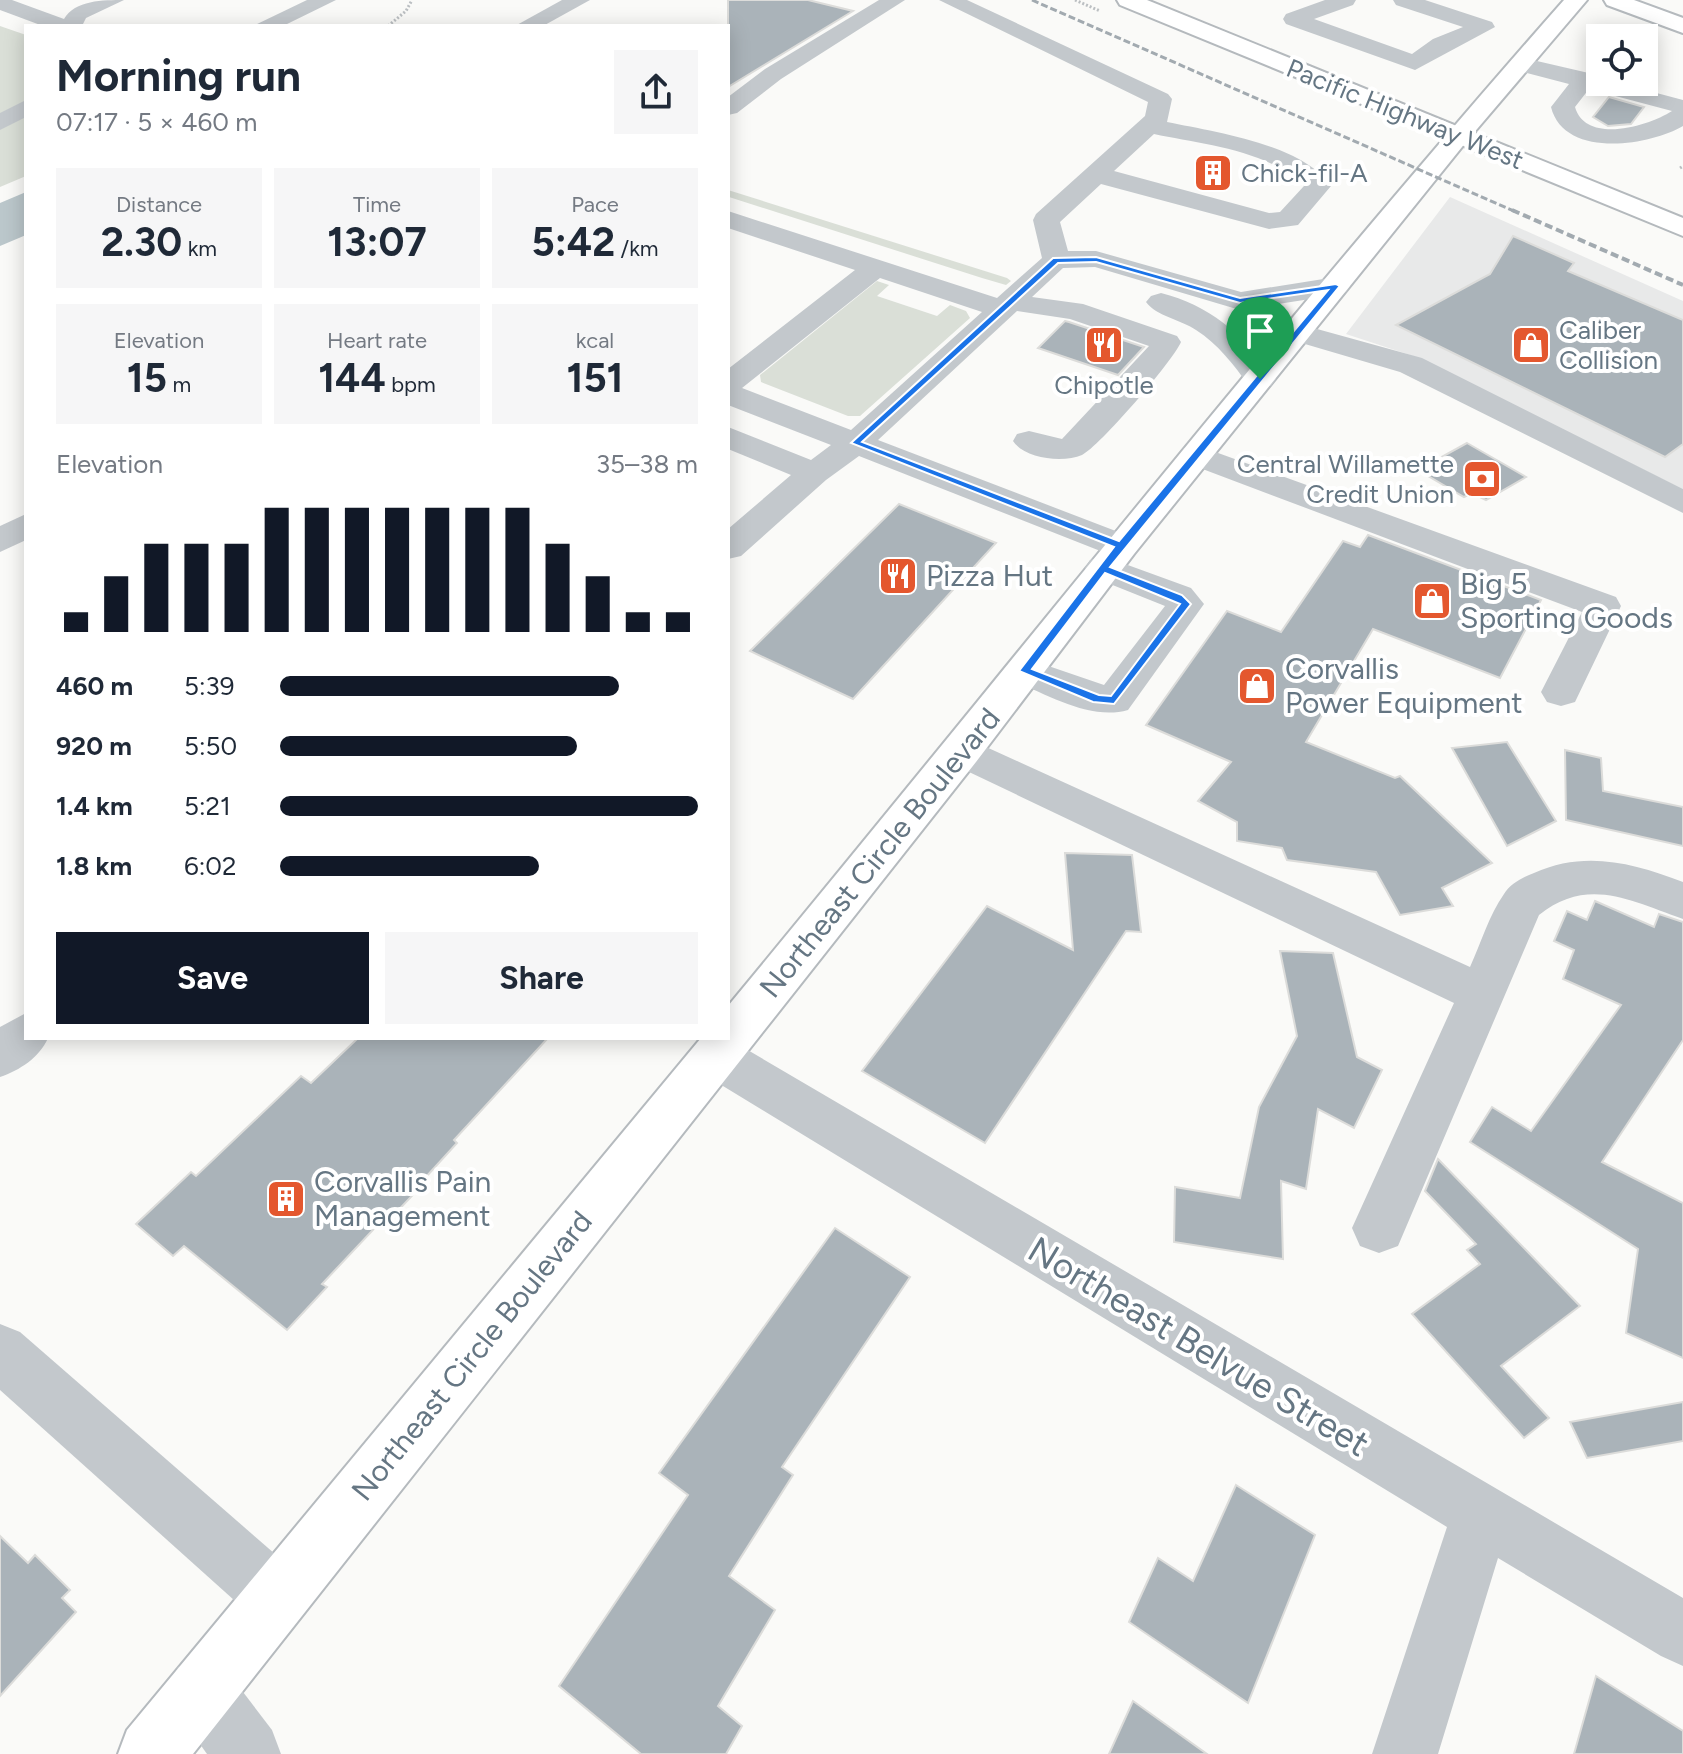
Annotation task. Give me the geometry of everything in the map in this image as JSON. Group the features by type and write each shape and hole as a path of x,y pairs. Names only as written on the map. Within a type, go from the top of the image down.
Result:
{"main road":[{"name":"Pacific Highway West","path":"1128,0 1683,228"},
{"name":"Northeast Circle Boulevard","path":"151,1754 276,1596 717,1057 962,751 1112,557 1457,137 1576,0"},
{"path":"1615,0 1683,26"}],"street":[{"path":"0,3 70,22 113,0"},
{"path":"269,24 325,0"},
{"path":"530,24 579,0"},
{"path":"730,106 773,74 894,0"},
{"path":"950,0 1160,99 1157,118 1046,220 1056,260 1078,276 1202,317 1233,343 1260,379"},
{"path":"1345,0 1294,19 1415,63 1441,44 1499,30"},
{"path":"1404,0 1541,40"},
{"path":"1459,18 1481,2"},
{"path":"1520,64 1683,107"},
{"path":"1585,79 1563,107 1570,123 1583,130 1613,138 1630,138 1666,126 1683,115"},
{"path":"0,123 24,108"},
{"path":"1100,169 1269,221 1288,219 1318,186 1300,166 1278,158 1144,130"},
{"path":"730,220 875,268 1006,305 1073,310 1166,342 1160,355 1073,447 1057,450 1029,441"},
{"path":"730,546 814,473 856,443 1056,260 1096,259 1240,301 1336,286"},
{"path":"730,382 875,268"},
{"path":"1299,333 1411,365 1683,502"},
{"path":"730,395 856,443 1112,557 1186,604 1114,700 1098,699 1025,671"},
{"path":"730,438 814,473"},
{"path":"1196,455 1603,606 1561,692"},
{"path":"0,541 24,526"},
{"path":"962,751 1480,993"},
{"path":"1379,1228 1521,904 1535,890 1554,881 1589,875 1615,877 1683,901"},
{"path":"0,1056 24,1036"},
{"name":"Northeast Belvue Street","path":"717,1057 1201,1349 1482,1512 1683,1634"},
{"path":"0,1352 276,1596"},
{"path":"1405,1754 1482,1512"},
{"path":"201,1690 248,1754"}],"path":[{"path":"390,24 406,11 412,0"}],"shaded area":[{"path":"0,26 24,34 24,177 0,187"},
{"path":"730,191 1011,281 1006,285 730,197"},
{"path":"24,193 24,236 0,246 0,203"},
{"name":"Caliber Collision","path":"1450,197 1683,301 1683,489 1413,356 1346,334"},
{"path":"877,281 889,285 877,296 937,316 950,305 966,311 970,318 860,416 848,416 761,382 760,375"}],"building":[{"path":"728,0 808,0 853,11 730,86"},
{"path":"1609,97 1644,107 1631,124 1608,126 1593,117"},
{"name":"Caliber Collision","path":"1513,236 1574,263 1568,271 1683,320 1683,444 1665,457 1396,325 1490,274"},
{"path":"1065,321 1144,347 1118,375 1038,348"},
{"name":"Central Willamette Credit Union","path":"1467,443 1526,477 1486,500 1472,493 1464,497 1418,470"},
{"path":"899,504 996,543 853,699 750,651"},
{"path":"1368,535 1541,600 1500,678 1373,629 1306,742 1395,778 1400,776 1492,863 1442,888 1453,906 1400,915 1376,872 1287,860 1282,848 1237,841 1237,822 1198,801 1231,762 1146,725 1227,611 1281,632 1343,541 1360,547"},
{"path":"1507,742 1556,821 1507,846 1452,748"},
{"path":"1565,750 1601,758 1603,791 1683,807 1683,846 1566,820"},
{"path":"1065,853 1132,855 1141,932 1126,931 985,1143 862,1071 987,906 1073,950"},
{"path":"1595,901 1654,927 1659,914 1683,922 1683,1040 1602,1162 1683,1203 1683,1358 1626,1333 1638,1249 1470,1142 1492,1107 1531,1131 1621,1005 1563,979 1574,950 1554,941 1567,911 1587,920"},
{"path":"1280,951 1333,953 1357,1057 1382,1070 1354,1128 1318,1109 1306,1189 1281,1181 1283,1259 1174,1242 1175,1187 1240,1198 1259,1107 1297,1036"},
{"name":"Corvallis Pain Management","path":"356,1040 546,1040 454,1140 457,1143 425,1178 427,1180 390,1219 386,1216 322,1284 327,1287 287,1330 184,1246 173,1256 136,1224 191,1172 196,1176 301,1076 311,1083"},
{"path":"1438,1159 1580,1306 1501,1366 1549,1418 1524,1438 1412,1314 1480,1264 1467,1250 1476,1244 1425,1191"},
{"path":"835,1228 910,1277 782,1467 793,1475 729,1576 775,1610 718,1706 742,1726 726,1754 641,1754 559,1686 688,1495 659,1473"},
{"path":"1683,1402 1683,1441 1587,1458 1570,1422"},
{"path":"1236,1485 1315,1535 1248,1703 1129,1622 1158,1558 1193,1581"},
{"path":"0,1536 28,1563 35,1555 70,1590 62,1598 76,1612 0,1696"},
{"path":"1596,1676 1683,1731 1683,1754 1574,1754"},
{"path":"1133,1701 1207,1754 1109,1754"}],"railway":[{"path":"1032,0 1516,212"},
{"path":"1512,210 1683,285"}],"place":[{"name":"Chick-fil-A","path":"1213,173"},
{"name":"Chipotle","path":"1104,345"},
{"name":"Caliber Collision","path":"1531,345"},
{"name":"Central Willamette Credit Union","path":"1482,479"},
{"name":"Pizza Hut","path":"898,576"},
{"name":"Big 5 Sporting Goods","path":"1432,601"},
{"name":"Corvallis Power Equipment","path":"1257,686"},
{"name":"Corvallis Pain Management","path":"286,1199"}],"route":[{"path":"1260,379 1121,546 1025,671 1098,699 1114,700 1186,604 1178,597 1103,568 1121,546 856,443 1056,260 1096,259 1240,301 1336,286 1260,379"}]}
